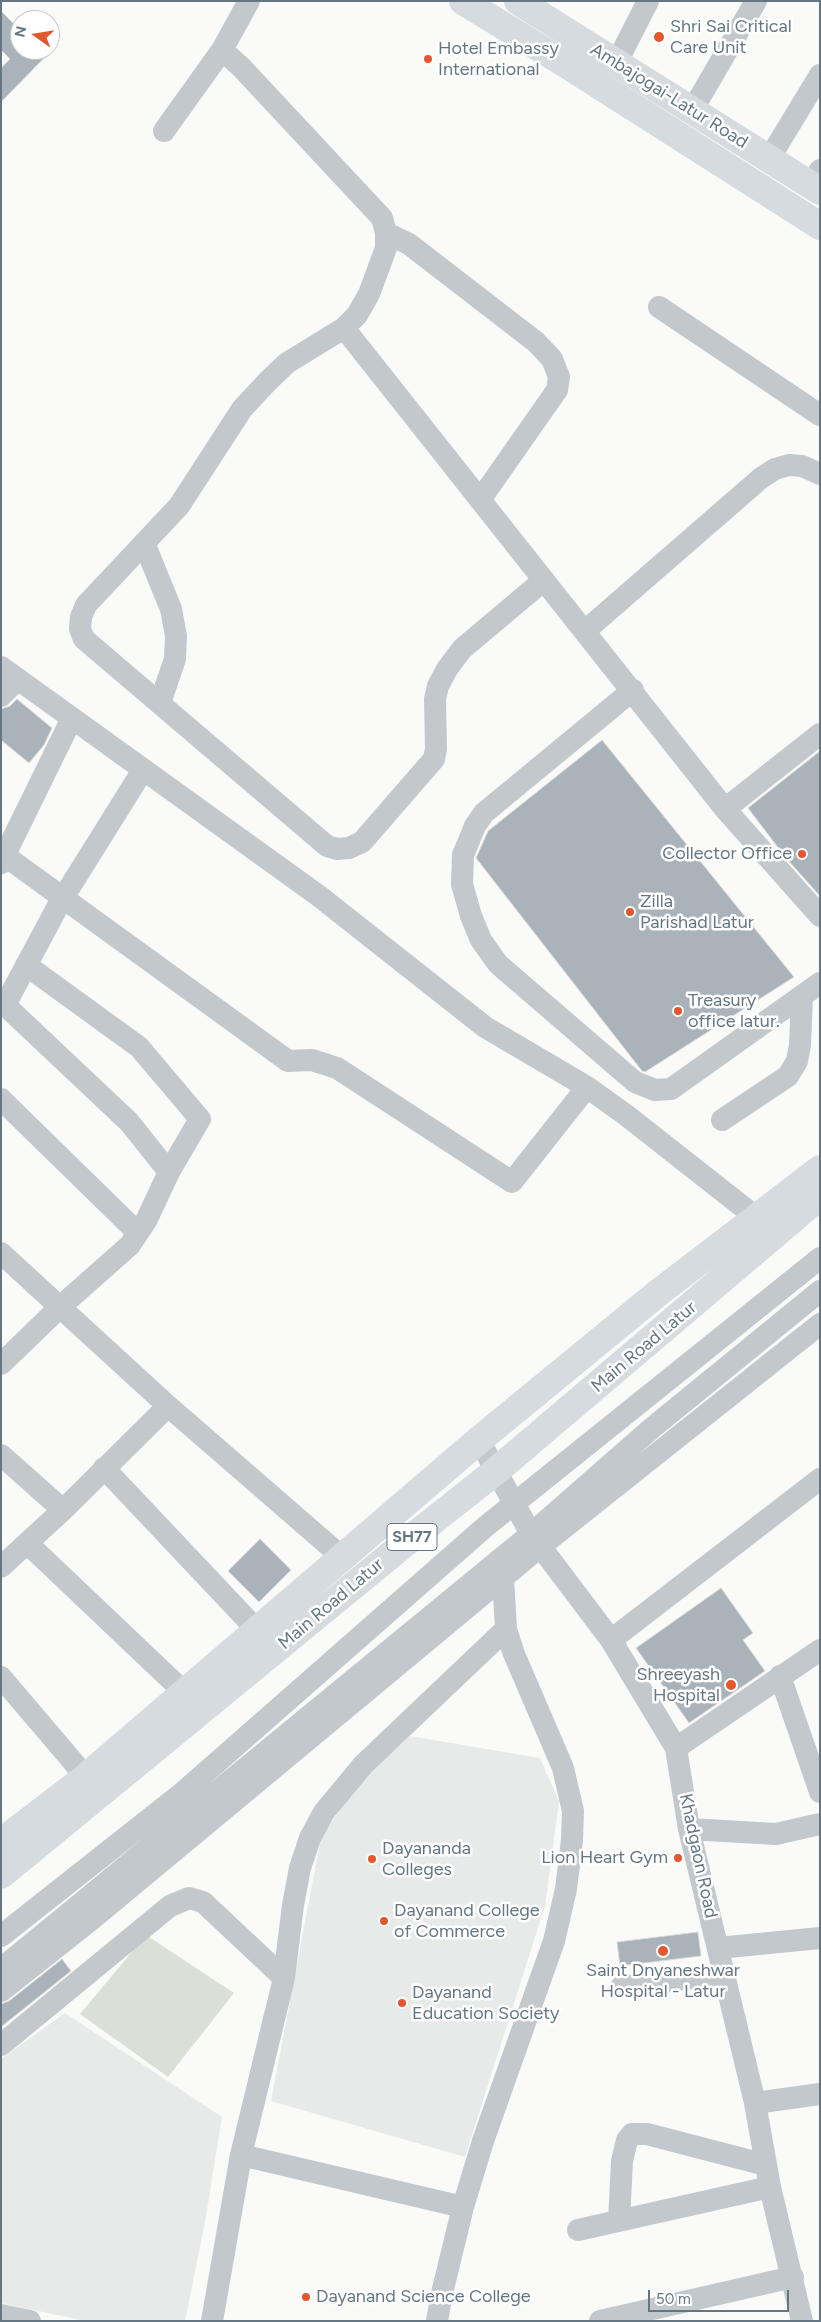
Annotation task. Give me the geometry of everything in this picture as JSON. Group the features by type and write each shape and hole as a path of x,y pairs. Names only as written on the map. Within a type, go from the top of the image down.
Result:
{"main road":[{"path":"463,1 569,66 820,226"},
{"name":"Ambajogai-Latur Road","path":"524,3 616,64 693,109 769,159 816,182"},
{"name":"SH77","path":"809,1199 820,1156"},
{"name":"Main Road Latur","path":"1,1875 415,1535 496,1471 809,1199 820,1169"},
{"name":"Main Road Latur","path":"1,1842 86,1777 256,1629 479,1440 658,1292 756,1218 809,1199"}],"street":[{"path":"164,131 222,50 249,1"},
{"path":"616,64 648,1"},
{"path":"693,109 756,1"},
{"path":"222,50 241,67 382,218 386,233 386,248 369,294 356,315 344,328 287,363 242,409 179,506 86,605 81,617 80,629 84,639 327,846 337,849 349,848 362,842 434,759 436,749 435,699 438,686 447,669 462,649 544,580"},
{"path":"769,159 820,75"},
{"path":"386,233 409,244 536,342 552,359 559,377 557,390 480,500"},
{"path":"659,307 820,415"},
{"path":"344,328 726,809 820,916"},
{"path":"586,631 768,473 789,465 802,466 820,474"},
{"path":"144,543 171,609 176,636 175,659 160,703"},
{"path":"1,696 10,673 319,896 485,1027 587,1087 626,1115 756,1218"},
{"path":"633,690 484,813 475,826 463,855 462,884 471,916 481,940 498,964 636,1082 655,1090 671,1090 820,983"},
{"path":"72,718 2,857 63,898 288,1061 312,1060 337,1068 512,1182 587,1087"},
{"path":"726,809 820,734"},
{"path":"143,770 63,898 4,1005 129,1122 169,1172"},
{"path":"1,1364 60,1307 130,1244 138,1233 169,1172 200,1119 139,1047 26,965"},
{"path":"722,1120 788,1076 798,1061 802,996"},
{"path":"1,1100 138,1233"},
{"path":"1,1253 168,1406 342,1557"},
{"path":"1,1936 181,1794 514,1504 820,1258"},
{"path":"1,1991 92,1919 503,1578 536,1540 652,1428 820,1291"},
{"path":"1,1970 536,1540 820,1324"},
{"path":"1,1567 63,1510 168,1406"},
{"name":"Khadgaon Road","path":"479,1440 536,1540 611,1640 676,1748 690,1829 755,2103 770,2187 802,2321"},
{"path":"1,1455 63,1510"},
{"path":"104,1468 256,1629"},
{"path":"611,1640 820,1479"},
{"path":"27,1543 184,1692"},
{"path":"438,2321 442,2293 463,2207 554,1941 566,1889 572,1840 573,1811 563,1768 514,1654 506,1629 503,1578"},
{"path":"212,2321 241,2155 284,1978 293,1905 300,1868 310,1838 324,1812 363,1764 506,1629"},
{"path":"676,1748 820,1650"},
{"path":"780,1676 820,1792"},
{"path":"1,1677 86,1777"},
{"path":"690,1829 776,1834 820,1824"},
{"path":"1,2045 170,1906 189,1898 203,1902 284,1978"},
{"path":"718,1948 820,1938"},
{"path":"621,1987 724,1974"},
{"path":"755,2103 820,2094"},
{"path":"619,2221 622,2161 627,2140 632,2134 647,2134 766,2165"},
{"path":"241,2155 463,2207"},
{"path":"578,2230 770,2187"},
{"path":"600,2321 793,2277"},
{"path":"1,2315 30,2321"}],"shaded area":[{"name":"Dayanand Education Society","path":"410,1736 540,1758 559,1801 545,1906 465,2157 271,2101 321,1838 356,1786"},
{"path":"146,1935 234,1993 168,2077 80,2014"},
{"path":"65,2013 222,2117 205,2222 185,2321 85,2321 1,2303 1,2059"}],"building":[{"path":"1,11 10,20 10,59 1,50"},
{"path":"10,59 42,60 1,102 1,68"},
{"path":"17,699 52,728 44,745 29,763 1,740 1,709 10,706"},
{"name":"Zilla Parishad Latur","path":"602,740 794,977 645,1072 642,1071 476,858 488,831"},
{"name":"Collector Office","path":"820,751 820,896 786,858 748,808"},
{"path":"260,1539 291,1570 259,1602 228,1571"},
{"path":"721,1588 753,1633 743,1640 765,1671 689,1723 636,1648"},
{"path":"698,1932 701,1956 620,1966 617,1942"},
{"path":"62,1959 71,1971 1,2027 1,2004 9,2001"}],"place":[{"name":"Shri Sai Critical Care Unit","path":"659,37"},
{"name":"Hotel Embassy International","path":"428,59"},
{"name":"Collector Office","path":"802,854"},
{"name":"Zilla Parishad Latur","path":"630,912"},
{"name":"Treasury office latur.","path":"678,1011"},
{"name":"Shreeyash Hospital","path":"731,1685"},
{"name":"Lion Heart Gym","path":"678,1858"},
{"name":"Dayananda Colleges","path":"372,1859"},
{"name":"Dayanand College of Commerce","path":"384,1921"},
{"name":"Saint Dnyaneshwar Hospital - Latur","path":"663,1951"},
{"name":"Dayanand Education Society","path":"402,2003"},
{"name":"Dayanand Science College","path":"306,2297"}]}
